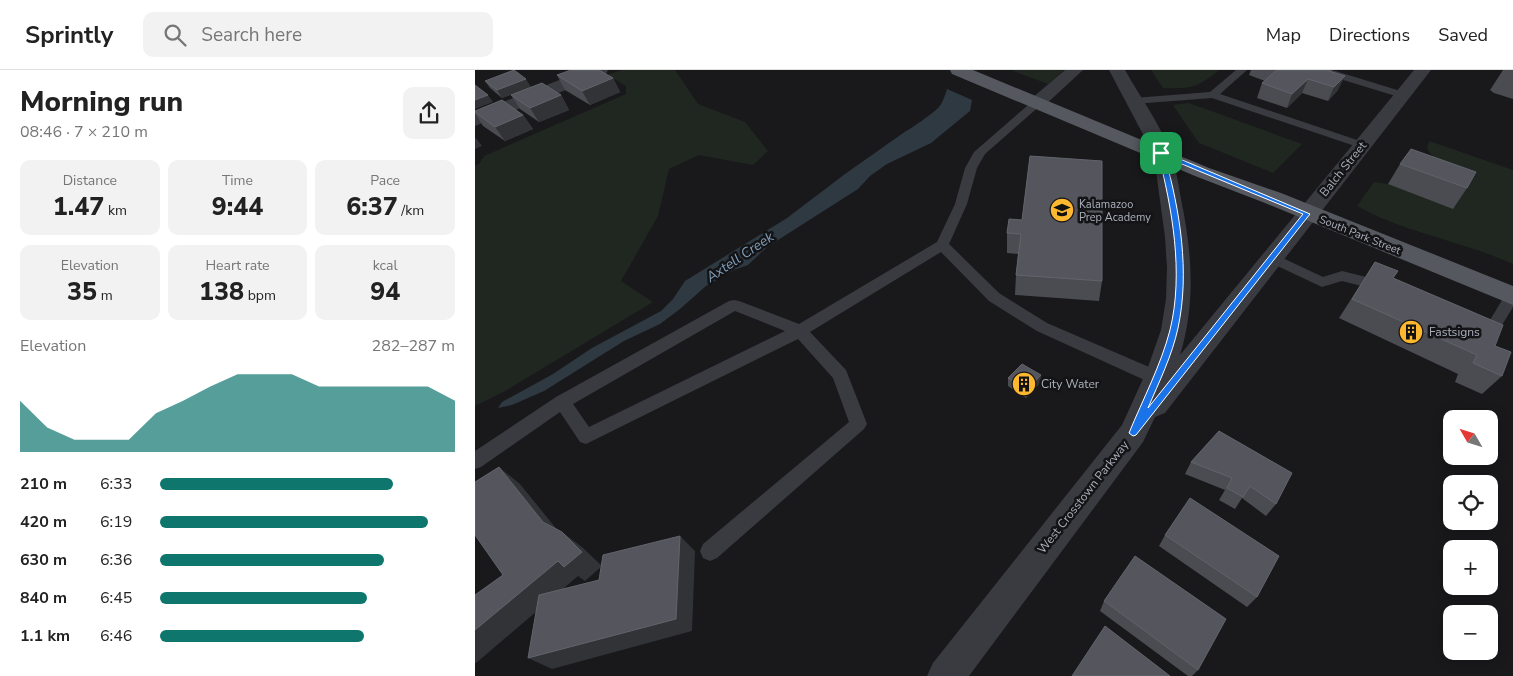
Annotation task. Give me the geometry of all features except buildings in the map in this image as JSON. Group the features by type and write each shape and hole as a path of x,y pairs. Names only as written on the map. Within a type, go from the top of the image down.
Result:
{"main road":[{"name":"South Park Street","path":"958,70 1161,153 1202,172 1513,296"}],"street":[{"path":"475,120 600,70"},
{"path":"1038,102 1075,70"},
{"name":"West Crosstown Parkway","path":"946,676 1133,433 1157,378 1173,330 1180,272 1176,229 1168,180 1161,153 1150,129 1117,70"},
{"name":"Balch Street","path":"1133,433 1422,70"}],"lane":[{"path":"1213,95 1242,70"},
{"path":"1321,70 1403,95"},
{"path":"1134,101 1213,95 1362,145"},
{"path":"562,402 586,437 800,331 942,245 961,204 971,168 980,152 1038,102"},
{"path":"942,245 994,297 1042,327 1157,378"},
{"path":"1272,258 1322,282 1342,276 1371,282 1396,292"},
{"path":"1463,322 1491,331 1513,296"},
{"path":"475,462 562,402 734,305 800,331 840,376 858,424 710,551"}],"shaded area":[{"path":"622,70 675,70 698,104 745,122 768,151 753,165 699,155 669,169 658,216 621,281 653,302 505,391 475,406 475,166 479,164 484,156 626,94 626,86 607,75"},
{"path":"1011,70 1064,70 1048,84"},
{"path":"1151,70 1219,70 1205,81 1193,86 1163,88"},
{"path":"1189,103 1302,144 1273,173 1199,143 1173,105"},
{"path":"1429,141 1513,170 1513,264 1394,223 1357,206 1374,182 1388,184 1445,172 1427,149"}],"water":[{"name":"Axtell Creek","path":"947,89 972,100 970,111 931,143 887,164 870,176 858,189 767,247 748,265 734,270 706,286 660,324 624,341 544,391 512,405 498,408 502,402 553,374 592,348 661,311 673,299 685,281 787,218 845,174 929,116 940,106"}],"place":[{"name":"Kalamazoo Prep Academy","path":"1062,210"},
{"name":"Fastsigns","path":"1411,332"},
{"name":"City Water","path":"1024,384"}],"route":[{"path":"1161,153 1202,172 1273,198 1307,214 1133,433 1163,363 1177,309 1180,272 1176,229 1168,180 1161,153"}]}
